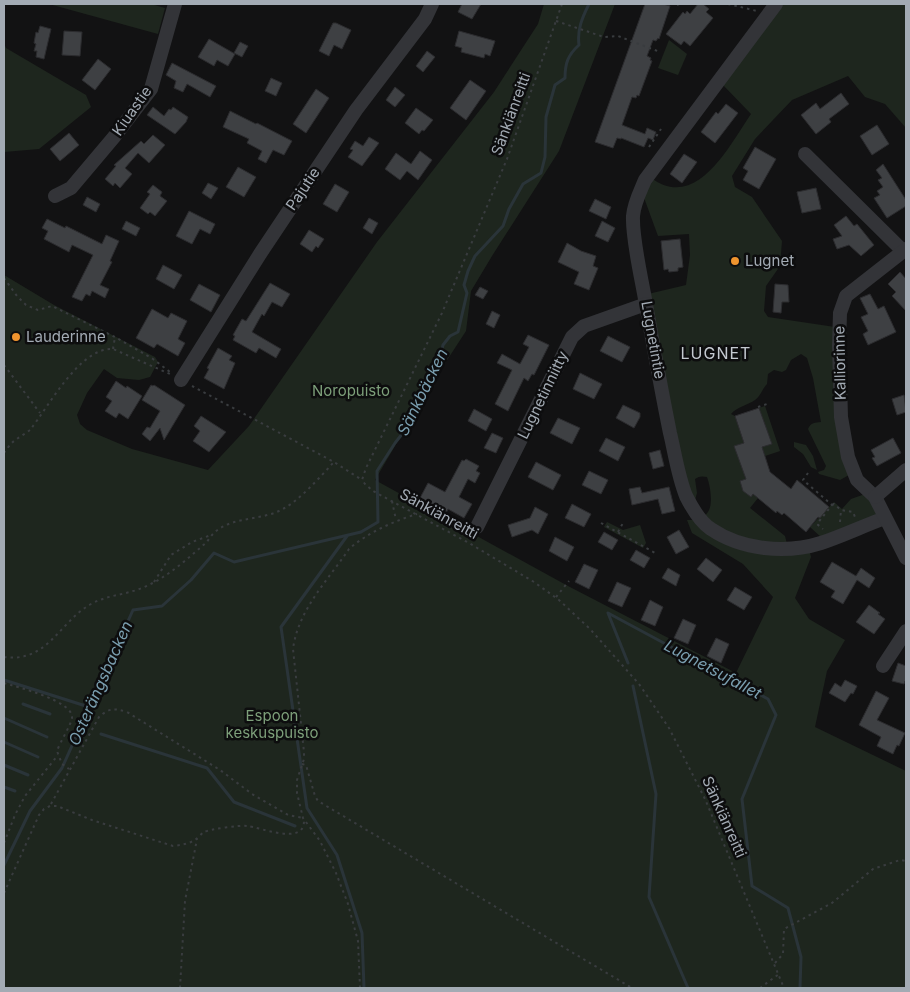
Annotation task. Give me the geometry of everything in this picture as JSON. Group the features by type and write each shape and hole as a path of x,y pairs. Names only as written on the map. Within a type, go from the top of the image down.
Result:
{"street":[{"name":"Kiuastie","path":"55,196 71,188 109,144 151,89 175,4"},
{"name":"Pajutie","path":"180,380 260,254 356,110 425,19 432,4"},
{"name":"Lugnetintie","path":"776,4 676,137 642,186 635,203 633,217 664,407 679,474 686,495 694,510 709,528 726,538 749,545 777,549 796,548 820,543 884,518"},
{"path":"805,154 905,250"},
{"name":"Kalliorinne","path":"875,497 857,480 848,458 844,440 841,417 840,313 846,296 905,250"},
{"name":"Lugnetinniitty","path":"478,527 572,338 584,326 646,304"},
{"path":"906,470 875,497 906,558"},
{"path":"883,666 906,631"}],"path":[{"name":"Sänkiänreitti","path":"562,4 507,159 442,313 366,468 362,480 373,491 469,542 534,582 556,598 590,629 639,684 669,728 705,799 784,988"},
{"path":"728,4 761,12"},
{"path":"556,21 604,37 618,36 660,52"},
{"path":"649,147 661,129"},
{"path":"4,278 26,305 38,310 52,306 115,337 154,359 173,375 114,349 105,348 86,359 63,383 28,431 13,442 4,453"},
{"path":"114,349 115,337"},
{"path":"4,365 40,414"},
{"path":"180,380 334,462 362,480"},
{"path":"758,407 767,404"},
{"path":"154,582 171,556 192,542 211,535 231,522 269,516 284,508 314,483 334,462"},
{"path":"808,473 803,480 832,505 834,504 841,510 853,512 855,517"},
{"path":"392,501 396,520"},
{"path":"824,530 817,524 832,505"},
{"path":"841,510 840,523 848,520"},
{"path":"4,893 39,815 50,806 58,806 92,820 173,846 185,845 197,839 204,832 236,825 282,834 293,834 301,830 304,826 304,819 297,793 297,780 304,752 293,648 300,619 349,550 359,540 396,520 416,514"},
{"path":"601,523 657,554"},
{"path":"618,532 623,523"},
{"path":"4,657 24,657 40,650 69,624 76,615 90,605 103,598 127,593 162,578 207,542 211,535"},
{"path":"556,598 569,581"},
{"path":"4,683 39,693 67,708 72,718 60,744 58,755 25,796 15,815 4,844"},
{"path":"50,806 99,717 115,708 127,712 220,770 252,794 280,811 304,819 320,841 336,873 348,904 358,941 360,988"},
{"path":"58,755 62,764 69,769"},
{"path":"302,764 306,765 318,801 632,988"},
{"path":"180,988 185,901 197,839"},
{"path":"774,964 783,954 784,929 832,904 872,869 900,860 906,862"},
{"path":"760,988 779,974"}],"green space":[{"path":"49,4 151,4 165,8 158,34"},
{"name":"Espoon keskuspuisto","path":"544,4 615,4 559,151 471,291 466,331 429,388 375,480 568,586 736,673 773,597 743,564 692,533 687,520 693,520 720,540 809,549 811,557 795,598 809,619 845,640 827,671 815,727 906,771 906,988 4,988 4,275 54,305 155,357 158,362 150,377 139,380 117,378 104,369 87,393 77,415 80,424 87,430 132,449 208,470 249,426 377,242 494,92 538,24"},
{"path":"782,4 906,4 906,128 885,104 865,97 848,76 792,100 755,139 732,176 735,187 752,197 782,241 780,266 766,286 764,311 768,317 835,327 849,475 840,480 819,474 818,472 824,470 826,466 808,429 812,424 821,422 813,378 807,358 801,354 791,360 786,370 782,372 774,370 768,374 767,384 757,398 731,414 735,416 744,443 735,446 746,479 740,482 744,491 751,497 753,494 758,498 750,508 785,536 787,544 771,545 725,533 704,517 709,511 711,503 707,477 701,476 695,479 697,493 695,500 684,478 648,294 686,285 690,255 689,234 658,236 643,195 650,177 667,186 682,187 696,181 710,171 722,157 751,114 723,85"},
{"path":"669,40 687,54 678,75 658,68"},
{"path":"4,43 6,48 86,95 91,107 39,149 4,152"},
{"path":"765,406 780,451 765,456 762,447 772,444 759,408"},
{"path":"794,442 806,445 813,456 817,470 811,467 803,454 794,447"},
{"path":"865,494 877,510 876,517 822,538 810,527 834,502 842,509 851,499"},
{"path":"607,522 623,530 640,525 646,543 643,548 604,527"}],"building":[{"path":"462,4 481,4 472,19 458,12"},
{"path":"645,4 670,6 659,39 653,40 647,56 652,61 639,96 637,95 636,98 632,97 622,125 645,134 647,128 656,132 653,140 648,138 644,147 617,138 613,148 595,142"},
{"path":"698,4 703,4 709,9 706,12 713,18 690,46 684,41 681,45 666,34 683,12 685,14 687,11 690,14"},
{"path":"333,23 351,30 342,49 334,45 329,56 319,51"},
{"path":"40,26 51,29 44,59 36,57 37,51 34,51 36,32 38,33"},
{"path":"64,31 82,32 80,56 62,55"},
{"path":"459,31 495,41 490,56 485,54 484,58 461,52 462,48 455,46"},
{"path":"209,39 235,54 228,66 217,60 214,66 198,57"},
{"path":"240,42 248,46 242,57 234,53"},
{"path":"427,51 435,57 423,72 416,66"},
{"path":"98,59 111,69 95,90 82,80"},
{"path":"172,63 216,86 210,97 187,84 183,92 174,88 176,81 166,75"},
{"path":"271,78 282,83 276,96 265,91"},
{"path":"470,80 486,91 466,120 450,108"},
{"path":"395,87 405,95 395,107 386,100"},
{"path":"316,89 329,98 306,133 293,124"},
{"path":"841,93 849,104 829,119 831,122 816,134 801,115 816,103 820,109"},
{"path":"726,104 738,113 715,143 701,132 716,112 718,114"},
{"path":"153,107 164,116 173,107 188,117 175,134 147,115"},
{"path":"416,108 433,120 419,134 405,123"},
{"path":"230,111 292,141 284,155 273,150 266,163 258,159 262,151 247,143 249,139 223,127"},
{"path":"877,125 889,144 872,155 860,136"},
{"path":"69,133 79,145 60,161 50,149"},
{"path":"153,135 165,145 149,163 138,153 125,168 132,174 120,188 115,183 113,186 105,179 116,166 114,165 141,141 144,144"},
{"path":"369,137 379,143 362,166 348,157 353,150 350,149 355,141 363,146"},
{"path":"755,147 776,159 759,189 743,180 748,171 743,168"},
{"path":"420,151 432,160 418,180 407,171 400,180 385,169 396,153 411,164"},
{"path":"684,154 697,162 682,183 670,174"},
{"path":"883,164 906,200 906,206 887,218 874,198 880,195 877,191 883,187 878,180 882,178 876,170"},
{"path":"238,167 256,177 244,197 226,187"},
{"path":"208,183 218,188 211,199 202,193"},
{"path":"335,184 349,192 337,212 323,204"},
{"path":"153,185 162,192 160,196 167,201 155,216 150,212 148,214 140,208 150,194 147,192"},
{"path":"816,188 821,209 802,213 797,192"},
{"path":"87,197 100,204 96,212 83,205"},
{"path":"595,199 611,207 606,219 589,211"},
{"path":"189,211 215,224 210,234 200,229 192,244 176,236"},
{"path":"846,216 854,226 857,224 874,245 861,256 849,245 837,249 833,239 842,236 834,225"},
{"path":"369,218 378,223 372,234 363,228"},
{"path":"47,219 102,244 106,235 119,241 110,261 112,262 100,285 109,289 105,298 92,291 90,296 86,294 82,301 72,297 93,255 72,245 69,252 44,239 48,231 42,228"},
{"path":"126,221 140,228 136,236 122,229"},
{"path":"602,221 615,228 608,242 595,236"},
{"path":"309,230 324,239 318,248 316,246 312,252 300,244"},
{"path":"680,239 683,267 678,268 678,271 669,272 668,269 664,270 661,241"},
{"path":"567,243 581,251 596,256 593,266 598,268 589,290 574,284 579,272 558,262"},
{"path":"163,265 182,275 174,289 156,279"},
{"path":"900,272 906,279 906,311 892,296 896,292 888,284"},
{"path":"270,283 290,294 282,307 272,302 264,316 262,314 252,332 281,349 276,358 259,348 256,353 233,340 235,336 233,335 242,319 246,321"},
{"path":"199,284 220,295 211,312 190,300"},
{"path":"775,284 788,285 789,302 782,302 781,313 773,312"},
{"path":"480,287 488,291 483,299 475,295"},
{"path":"870,294 878,309 884,306 896,332 868,345 863,334 868,331 861,317 868,314 860,298"},
{"path":"152,309 168,318 171,313 187,321 178,339 185,343 178,356 157,344 154,348 136,338"},
{"path":"492,311 500,315 494,328 486,324"},
{"path":"528,335 549,345 534,375 532,374 528,381 524,378 508,411 495,404 512,370 497,363 502,354 520,364 529,347 523,344"},
{"path":"608,336 630,347 622,362 600,351"},
{"path":"218,348 232,356 229,360 235,363 224,389 204,378 209,369 207,368"},
{"path":"580,373 602,384 594,399 573,389"},
{"path":"116,381 142,396 128,419 119,413 116,418 105,411 112,401 106,397"},
{"path":"151,385 154,385 185,405 164,440 160,428 150,441 142,434 147,427 150,428 160,411 142,400"},
{"path":"904,395 906,412 897,415 892,399"},
{"path":"623,405 640,413 634,428 616,418"},
{"path":"759,408 772,444 762,447 770,472 791,489 797,480 829,507 806,532 784,513 782,515 777,511 776,513 753,494 751,497 743,491 740,481 746,479 734,446 744,443 735,416"},
{"path":"474,409 492,419 486,431 468,421"},
{"path":"201,416 226,432 209,452 193,441 200,431 194,426"},
{"path":"558,418 580,428 572,444 550,433"},
{"path":"492,433 503,438 496,453 484,448"},
{"path":"606,438 625,447 618,461 599,451"},
{"path":"893,438 901,453 877,466 872,458 875,457 871,450"},
{"path":"660,450 664,466 653,469 649,453"},
{"path":"466,459 479,466 476,471 480,473 475,483 468,479 459,497 472,504 464,518 448,509 446,513 420,498 428,483 445,492 462,460"},
{"path":"536,462 561,475 553,490 528,477"},
{"path":"589,471 608,480 601,494 582,485"},
{"path":"640,487 642,493 669,487 675,511 662,514 658,499 632,505 629,489"},
{"path":"572,504 591,514 584,527 565,518"},
{"path":"535,507 548,514 538,534 532,530 512,537 508,525 530,518"},
{"path":"679,530 689,547 676,554 667,537"},
{"path":"604,532 618,540 612,550 598,542"},
{"path":"555,537 574,547 567,561 549,551"},
{"path":"636,550 650,558 644,568 630,560"},
{"path":"706,558 722,570 713,582 697,569"},
{"path":"832,562 856,576 861,568 875,578 869,588 857,580 843,604 831,597 835,591 820,582"},
{"path":"584,564 598,570 589,589 575,582"},
{"path":"668,568 680,575 676,586 662,578"},
{"path":"617,582 631,588 622,607 608,601"},
{"path":"735,587 752,597 744,610 727,600"},
{"path":"650,600 663,607 655,626 641,620"},
{"path":"869,605 885,619 874,634 856,622"},
{"path":"683,619 696,625 688,644 674,638"},
{"path":"716,638 729,644 721,663 707,656"},
{"path":"898,663 906,666 906,682 904,684 892,681"},
{"path":"845,680 857,686 853,694 851,693 845,702 829,693 835,683 841,687"},
{"path":"876,691 889,698 877,720 905,733 893,754 877,746 881,737 859,725"}],"waterway":[{"name":"Sänkbäcken","path":"4,865 30,811 62,768 133,610 162,606 191,580 214,553 234,562 361,532 378,522 377,471 410,424 412,412 427,379 438,366 443,345 450,336 458,332 467,293 464,285 475,256 503,226 509,209 523,184 541,173 545,157 546,117 555,85 565,78 568,60 572,52 579,45 581,24 589,4"},
{"path":"347,536 281,627 307,808 337,855 362,933 364,988"},
{"name":"Lugnetsufallet","path":"628,663 608,613 768,699 776,715 742,799 752,886 788,908 801,957 800,988"},
{"name":"Osterängsbacken","path":"4,680 89,707"},
{"name":"Lugnetsufallet","path":"633,686 656,794 649,897 688,988"},
{"path":"23,704 50,714"},
{"path":"4,718 47,737"},
{"path":"101,734 207,768 234,802 295,826"},
{"path":"4,742 38,757"},
{"path":"4,765 28,775"},
{"path":"4,787 15,791"}],"place":[{"name":"Lugnet","path":"735,261"},
{"name":"Lauderinne","path":"16,337"}],"district":[{"name":"LUGNET","path":"716,353"}],"park label":[{"name":"Noropuisto","path":"351,391"}]}
